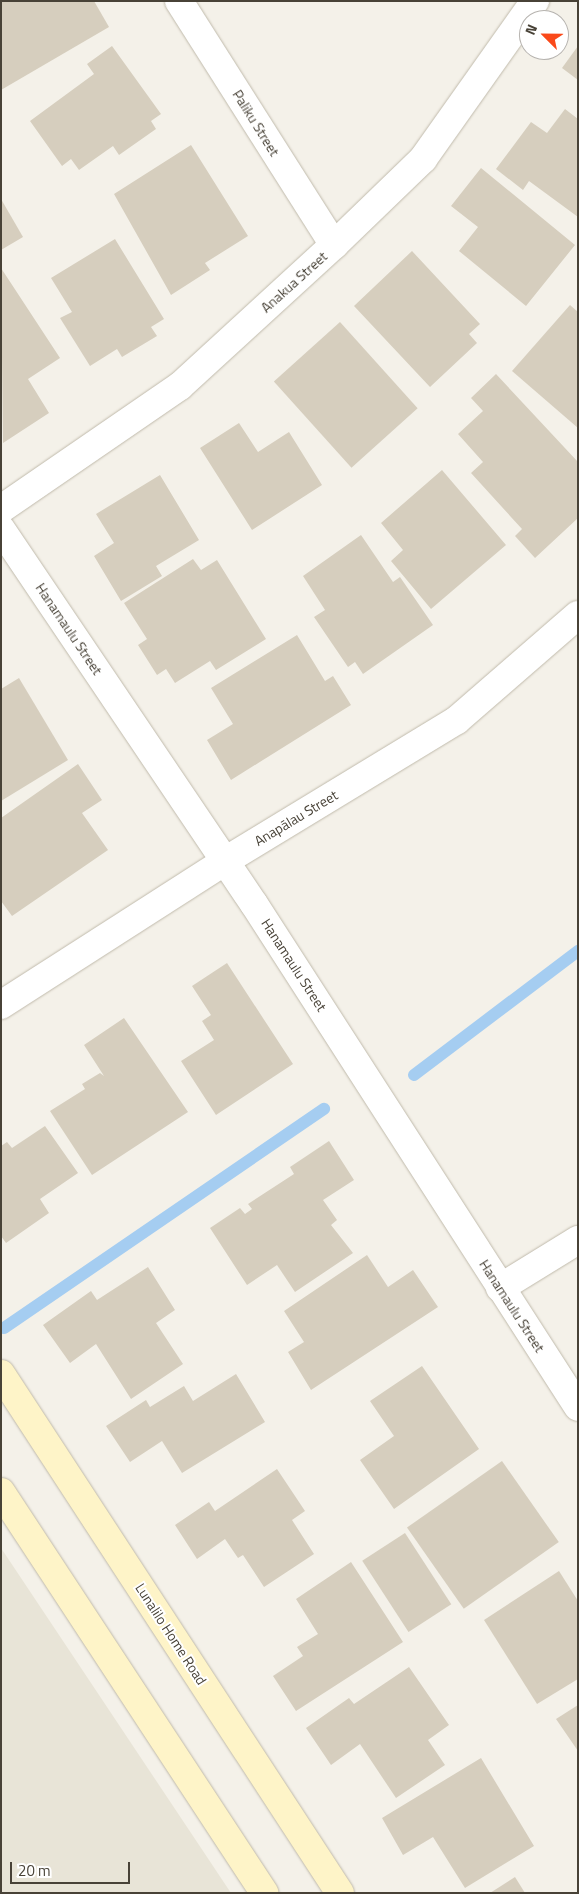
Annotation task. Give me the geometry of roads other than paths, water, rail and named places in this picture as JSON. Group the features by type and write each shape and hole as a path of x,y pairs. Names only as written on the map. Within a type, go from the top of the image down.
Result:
{"main road":[{"name":"Lunalilo Home Road","path":"1,1374 340,1893"},
{"path":"1,1492 264,1893"}],"street":[{"name":"Paliku Street","path":"179,1 334,245"},
{"name":"Anakua Street","path":"1,509 180,386 334,245 422,159 536,1"},
{"name":"Hanamaulu Street","path":"1,529 225,861 578,1407"},
{"name":"Anapālau Street","path":"1,1006 225,861 457,720 578,615"},
{"path":"500,1288 578,1240"}],"waterway":[{"path":"414,1075 578,951"},
{"path":"4,1328 324,1109"}]}
